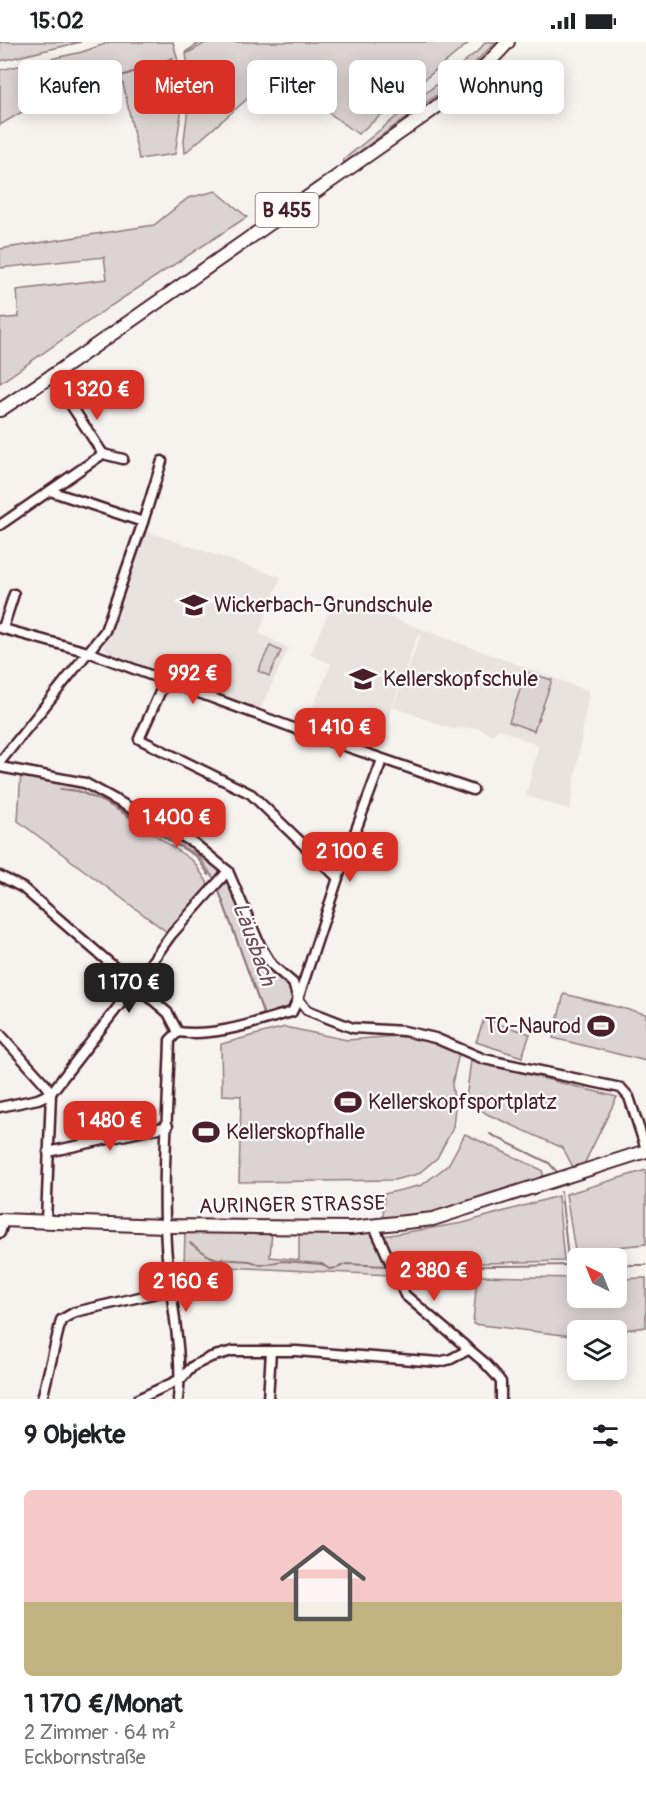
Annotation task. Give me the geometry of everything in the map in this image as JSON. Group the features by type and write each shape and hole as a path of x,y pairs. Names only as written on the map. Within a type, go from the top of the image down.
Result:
{"street":[{"name":"B 455","path":"0,410 431,111 462,87 508,42"},
{"path":"69,402 103,454 123,459"},
{"path":"0,525 103,454"},
{"path":"0,762 105,631 162,461"},
{"path":"50,491 143,522"},
{"path":"14,594 1,628 88,652 382,760 473,790"},
{"path":"165,681 139,739 251,794 338,878"},
{"path":"178,1032 190,1034 239,1027 292,1012 382,760"},
{"path":"0,767 86,783 194,843 228,871 260,945 272,964 293,983 298,999 307,1010 353,1028 404,1031 435,1038 484,1059 621,1088 629,1097 646,1150"},
{"path":"0,1107 38,1099 51,1093 171,935 228,871"},
{"path":"0,876 23,888 168,1013 178,1032"},
{"path":"178,1032 170,1040 165,1226 181,1379 178,1399"},
{"path":"0,1034 51,1093 46,1221"},
{"path":"48,1152 168,1126"},
{"name":"AURINGER STRASSE","path":"2,1220 165,1226 351,1228 374,1226 433,1219 646,1150"},
{"path":"0,1233 2,1220"},
{"path":"374,1226 405,1295 484,1362 501,1382 501,1399"},
{"path":"42,1399 61,1320 75,1312 170,1290"},
{"path":"138,1399 181,1379 193,1366 211,1357 233,1352 296,1351 439,1362 451,1359 468,1350"},
{"path":"268,1399 271,1351"}],"shaded area":[{"path":"0,42 81,42 0,61"},
{"path":"110,42 173,42 178,60 134,60 134,114 181,114 175,154 139,159 122,83 122,60 46,60 82,52"},
{"path":"207,42 470,42 448,60 438,60 438,68 426,78 426,60 349,60 349,114 382,114 358,134 331,114 337,114 337,60 247,60 247,99 235,110 235,60 187,60 186,54"},
{"path":"485,42 496,42 478,60 466,60"},
{"path":"18,66 18,114 0,125 0,70"},
{"path":"438,83 438,94 426,103 426,93"},
{"path":"187,114 230,114 185,153"},
{"path":"400,114 411,114 344,163 343,160"},
{"path":"216,191 247,217 109,307 0,383 0,319 19,317 17,290 107,279 104,257 0,268 0,249 154,225 188,198"},
{"name":"Wickerbach-Grundschule","path":"145,531 281,577 259,633 289,648 259,712 108,653 104,646"},
{"path":"335,597 589,691 570,810 526,796 538,746 499,729 492,735 478,728 451,729 393,707 421,634 417,637 378,747 307,720 331,664 310,655"},
{"path":"270,646 281,651 269,676 258,671"},
{"path":"526,672 552,680 534,731 509,722"},
{"path":"21,770 85,783 194,843 228,871 260,945 293,983 298,999 292,1012 265,1019 216,882 199,856 117,809 193,861 210,889 171,935 18,821"},
{"name":"TC-Naurod","path":"564,994 646,1014 646,1061 553,1038"},
{"path":"484,1019 530,1034 522,1057 476,1042"},
{"name":"Kellerskopfsportplatz","path":"285,1027 347,1040 397,1036 419,1038 459,1053 452,1084 455,1107 453,1128 437,1158 418,1174 394,1180 239,1182 241,1096 222,1095 221,1044"},
{"path":"471,1060 617,1097 584,1164 573,1167 563,1148 487,1114 466,1099"},
{"path":"465,1134 542,1170 544,1177 434,1214 383,1221 384,1194 422,1185 448,1165"},
{"path":"646,1170 646,1244 575,1248 566,1194"},
{"path":"558,1196 564,1261 397,1265 383,1236 463,1223"},
{"path":"373,1230 388,1265 389,1275 184,1265 185,1232 272,1231 270,1257 299,1260 299,1233"},
{"path":"477,1276 567,1278 567,1308 627,1308 627,1279 646,1278 646,1327 627,1330 627,1320 567,1320 567,1335 473,1324"}],"waterway":[{"path":"186,52 201,42"},
{"path":"122,76 173,58"},
{"name":"Läusbach","path":"60,789 78,791 106,803 197,857 209,875"},
{"name":"Läusbach","path":"217,886 263,1012"},
{"name":"Läusbach","path":"490,1134 549,1163 557,1172"},
{"name":"Läusbach","path":"561,1192 567,1249"},
{"path":"190,1243 217,1259 250,1261 261,1265 283,1261 322,1264 329,1269 346,1264 386,1266"},
{"path":"405,1267 567,1265"},
{"path":"627,1265 646,1265"}],"place":[{"name":"Wickerbach-Grundschule","path":"194,605"},
{"name":"Kellerskopfschule","path":"363,679"},
{"name":"TC-Naurod","path":"601,1026"},
{"name":"Kellerskopfsportplatz","path":"348,1102"},
{"name":"Kellerskopfhalle","path":"206,1132"}]}
